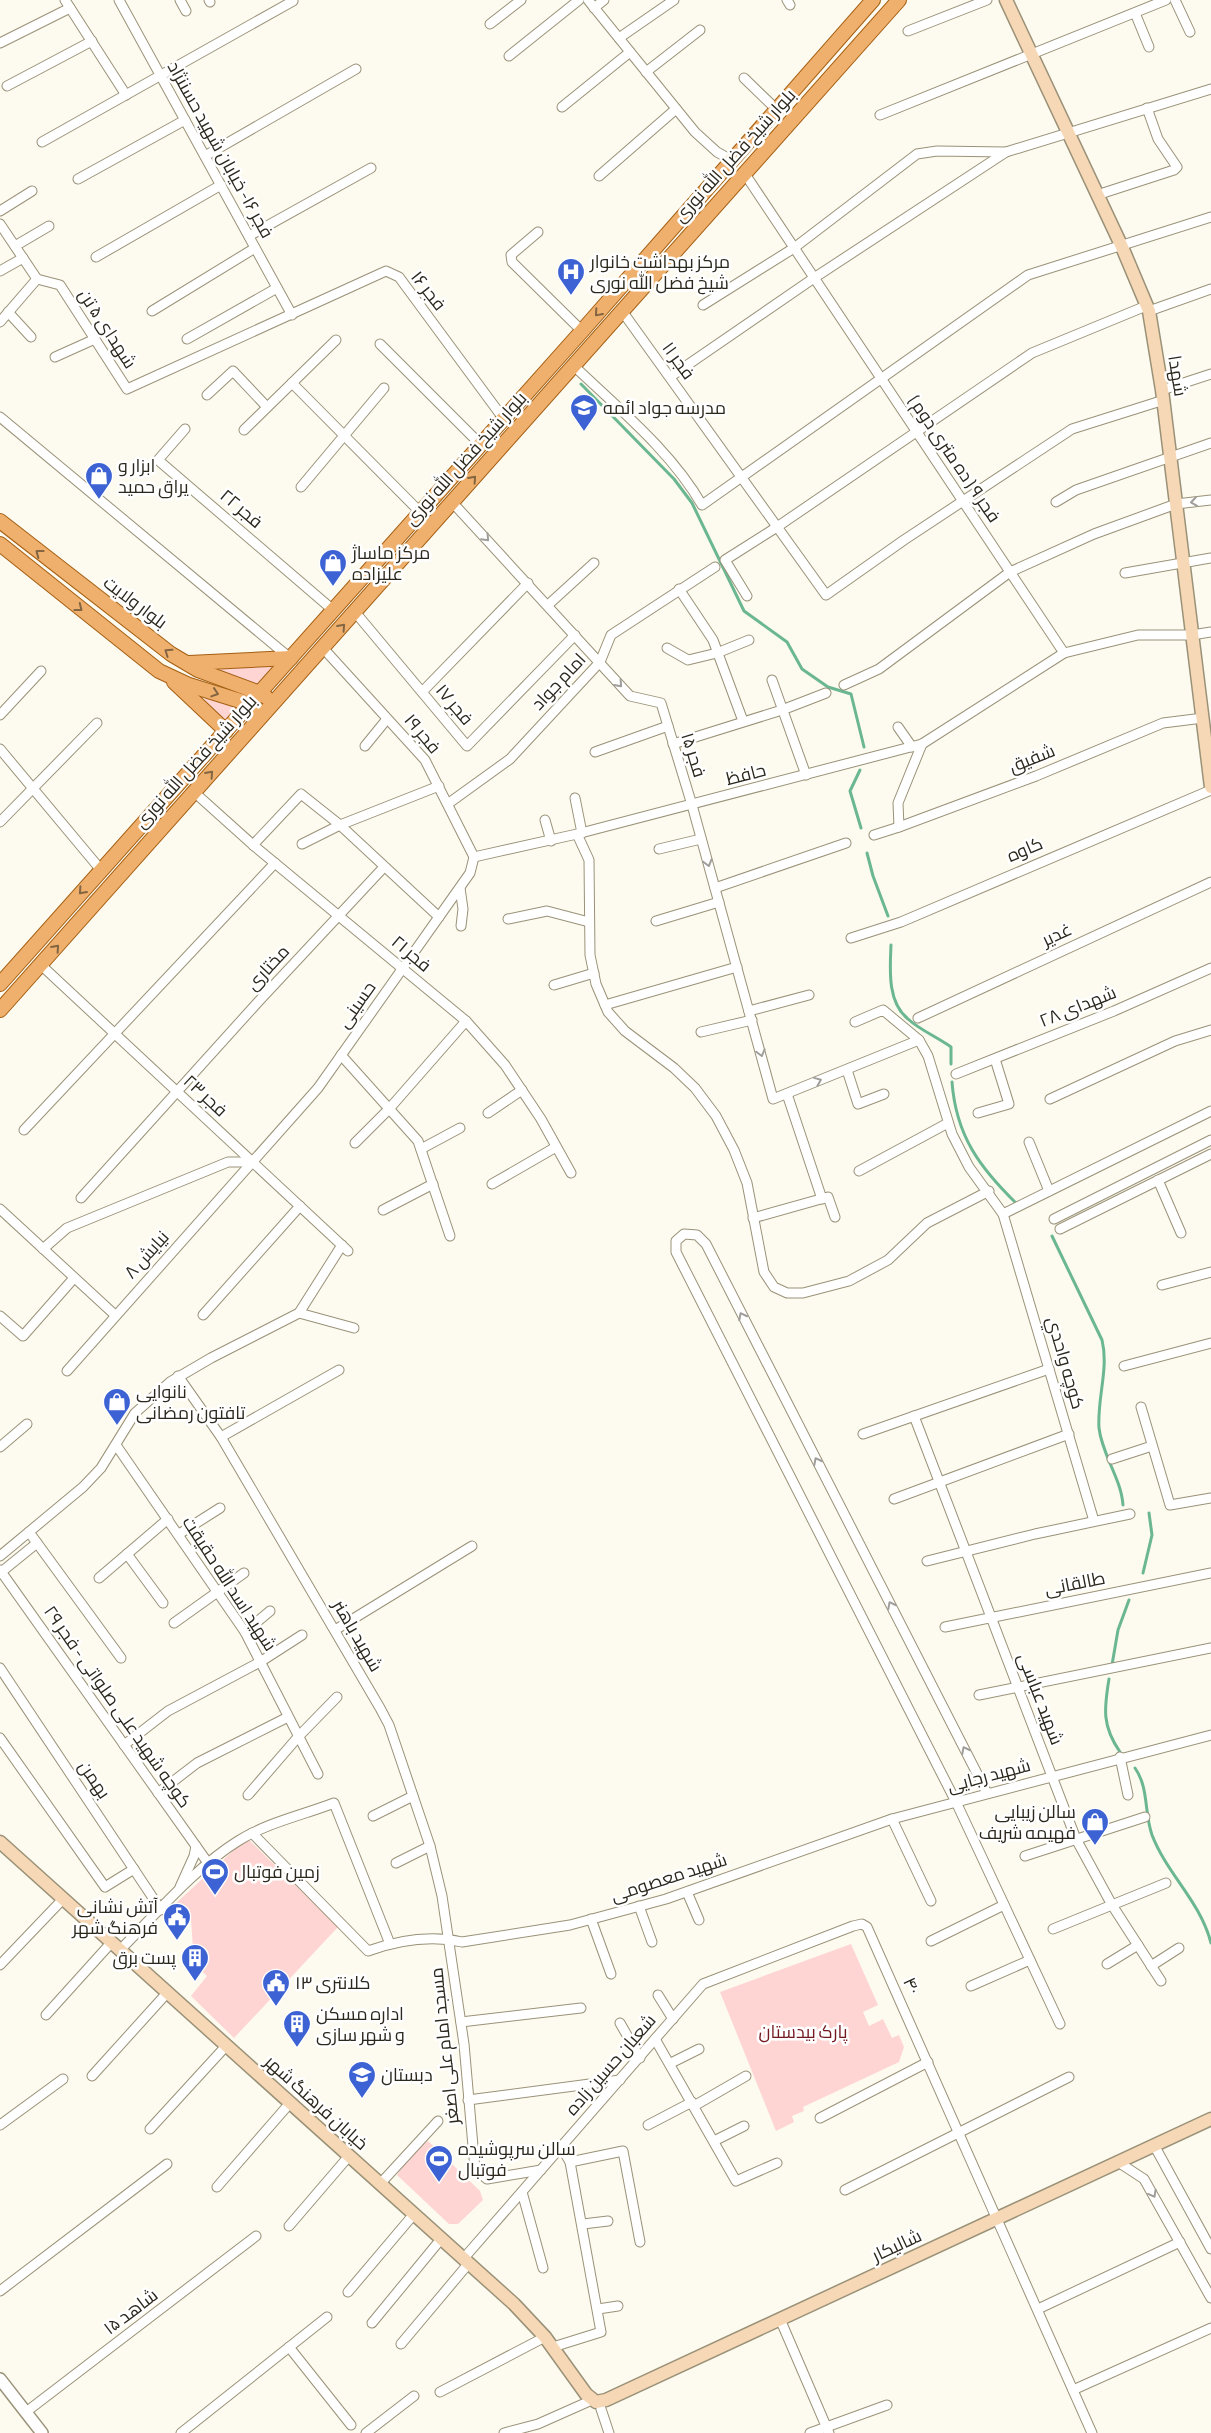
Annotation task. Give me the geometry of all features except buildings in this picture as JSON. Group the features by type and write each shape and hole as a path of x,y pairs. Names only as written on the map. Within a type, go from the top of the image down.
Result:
{"main road":[{"path":"0,984 582,331 873,0"},
{"name":"بلوار شیخ فضل الله نوری","path":"0,1010 899,0"},
{"name":"شهدا","path":"1006,0 1122,247 1147,308 1163,395 1192,635 1205,709 1211,783"},
{"path":"824,85 813,88 809,84 810,79 830,58 833,45"},
{"path":"772,143 776,127 801,97 797,93 791,94"},
{"path":"649,254 662,265"},
{"name":"بلوار ولایت","path":"0,521 164,649 192,666 260,693 273,704"},
{"path":"0,544 168,676 226,731"},
{"path":"189,685 197,681 192,666 291,658"},
{"path":"168,676 189,685 250,704 263,714"},
{"path":"153,812 153,819 160,824 165,824"},
{"path":"127,841 133,842 139,847 139,854"},
{"name":"خیابان فرهنگ شهر","path":"1,1845 514,2304 549,2342 596,2403"},
{"name":"شالیکار","path":"596,2403 1211,2119"}],"street":[{"name":"فجر ۱۶- خیابان شهید حسننژاد","path":"119,0 292,315"},
{"path":"180,0 186,12"},
{"path":"490,24 521,0"},
{"path":"509,56 579,0"},
{"path":"604,0 591,4 706,143 732,161"},
{"path":"619,38 674,0"},
{"path":"908,31 987,0"},
{"path":"880,115 1166,0"},
{"path":"1175,0 1190,32"},
{"path":"42,142 293,1"},
{"path":"0,43 67,4 126,95"},
{"path":"1136,12 1148,47"},
{"path":"646,72 700,30"},
{"path":"7,86 92,42"},
{"path":"562,107 630,52"},
{"path":"205,156 356,69"},
{"path":"744,78 777,110"},
{"path":"670,377 814,278 1006,152 1211,89"},
{"path":"1097,195 1174,170 1177,167 1158,139 1148,108"},
{"path":"599,176 676,109"},
{"path":"78,179 185,120"},
{"path":"704,305 794,248 917,154 937,151 1006,152"},
{"path":"249,236 371,168"},
{"name":"فجر ۹ ( ده متری دوم )","path":"745,174 1064,653"},
{"path":"96,257 220,185"},
{"path":"0,211 32,191"},
{"path":"574,366 644,433 690,484 702,505 1028,275 1122,247 1211,217"},
{"path":"0,224 37,279 0,322"},
{"path":"15,246 49,226"},
{"path":"538,232 512,255 512,262 582,331"},
{"path":"152,311 255,248"},
{"path":"0,271 23,258"},
{"name":"فجر ۱۶","path":"292,315 381,272 386,271 399,277 503,418"},
{"name":"شهدای ۵ تن","path":"37,279 60,285 127,389 292,315"},
{"path":"187,339 277,288"},
{"path":"747,596 725,560 777,527 1032,353 1147,308 1211,289"},
{"name":"فجر ۱۱","path":"622,311 826,595 963,502"},
{"path":"8,312 32,337"},
{"path":"55,357 95,339"},
{"path":"244,430 336,340"},
{"path":"380,344 480,444"},
{"path":"207,395 233,371 267,407"},
{"path":"963,502 1072,430 1163,395 1211,374"},
{"path":"292,383 420,512"},
{"path":"301,487 384,388"},
{"path":"0,417 291,658"},
{"name":"فجر ۲۲","path":"185,429 158,460 334,610"},
{"path":"1056,502 1076,490 1211,444"},
{"path":"844,685 879,669 1010,572 1094,534 1176,504 1211,500"},
{"name":"فجر ۱۵","path":"452,502 630,696 660,703 692,805 773,1099 787,1094"},
{"path":"1125,573 1211,558"},
{"path":"548,605 594,563"},
{"name":"امام جواد","path":"449,804 510,759 600,662 611,635 715,567"},
{"path":"422,692 528,583"},
{"path":"679,589 713,640 743,721"},
{"name":"فجر ۱۷","path":"355,612 468,746 575,635"},
{"path":"1064,653 1138,635 1192,635 1211,632"},
{"path":"667,648 688,660 717,653 749,640"},
{"name":"فجر ۱۹","path":"323,648 425,760 449,804 474,857"},
{"name":"حافظ","path":"580,834 922,744 1064,653"},
{"path":"0,714 41,671"},
{"path":"772,680 806,775"},
{"path":"673,744 782,710 826,693"},
{"name":"شفیق","path":"874,834 899,828 1036,776 1163,723 1205,709"},
{"path":"364,746 387,719"},
{"path":"0,822 97,723"},
{"path":"594,752 668,726"},
{"path":"898,727 912,747"},
{"path":"899,828 898,803 922,744"},
{"path":"0,749 101,870"},
{"name":"کاوه","path":"851,938 901,922 1211,783"},
{"path":"302,844 340,825 439,786"},
{"name":"فجر ۲۱","path":"194,792 253,845 466,1021 505,1064 571,1173"},
{"path":"253,845 301,794 340,825 439,917"},
{"path":"575,798 580,834 589,860 590,954 596,984 608,1012 626,1031 674,1068 695,1088 716,1116 734,1150 748,1183 764,1272 774,1287 787,1293 802,1293 849,1281 888,1260 928,1223 988,1191"},
{"path":"545,820 551,841"},
{"path":"474,857 580,834"},
{"path":"659,849 701,839"},
{"path":"715,888 846,843"},
{"name":"حسینی","path":"252,1162 318,1088 460,888 470,873 474,857"},
{"path":"24,1130 276,863"},
{"name":"مختاری","path":"81,1198 384,867"},
{"name":"غدیر","path":"918,1018 1211,882"},
{"path":"460,888 463,909 461,926"},
{"path":"656,921 719,902"},
{"path":"508,920 547,911 589,922"},
{"name":"فجر ۲۳","path":"41,965 345,1248 299,1313"},
{"path":"605,1005 737,967"},
{"name":"شهدای ۲۸","path":"956,1074 1114,1011 1211,968"},
{"path":"554,985 594,973"},
{"path":"749,1010 809,995"},
{"path":"822,1199 787,1094 919,1040 883,1010 855,1022"},
{"path":"701,1032 752,1020"},
{"path":"355,1143 390,1109 466,1021"},
{"path":"1050,1099 1175,1041 1211,1030"},
{"name":"كوچه واحدي","path":"919,1040 928,1056 948,1123 969,1167 1004,1214 1094,1521"},
{"path":"341,1055 418,1141 450,1236"},
{"path":"978,1113 1010,1104 995,1059"},
{"path":"847,1070 858,1104 884,1094"},
{"path":"488,1113 522,1090"},
{"path":"1004,1214 1211,1111"},
{"path":"860,1171 948,1123"},
{"path":"421,1149 460,1128"},
{"path":"1054,1219 1211,1140"},
{"path":"1029,1142 1049,1191"},
{"path":"492,1184 556,1147"},
{"path":"1060,1229 1211,1154"},
{"path":"43,1249 66,1228 228,1162 252,1162"},
{"name":"نیایش ۸","path":"67,1371 252,1162"},
{"path":"1158,1180 1181,1233"},
{"path":"383,1210 433,1184"},
{"path":"1112,1190 1118,1200"},
{"path":"753,1218 828,1197 835,1217"},
{"path":"203,1315 300,1206"},
{"path":"0,1208 115,1315"},
{"path":"987,1793 706,1244 697,1235 684,1234 676,1242 676,1252 956,1802 1060,2024"},
{"path":"1162,1285 1211,1272"},
{"path":"0,1316 23,1336 74,1278"},
{"path":"0,1556 83,1487 101,1468 135,1413 178,1376 299,1313 354,1328"},
{"path":"1124,1366 1211,1343"},
{"path":"863,1434 1049,1369"},
{"path":"221,1437 339,1370"},
{"name":"شهید باهنر","path":"178,1376 221,1437 384,1717 430,1846 442,1896 448,1939"},
{"path":"1141,1407 1170,1505 1211,1498"},
{"name":"شهید عباسی","path":"914,1416 1076,1839 1112,1905 1161,1981"},
{"path":"0,1447 28,1424"},
{"path":"894,1499 1068,1434"},
{"name":"شهید اسد الله حقیقت","path":"116,1445 245,1632 318,1774"},
{"path":"1112,1459 1152,1446"},
{"path":"179,1534 220,1508"},
{"path":"927,1561 1130,1514"},
{"path":"99,1578 168,1518"},
{"path":"29,1532 120,1658"},
{"path":"0,1572 37,1543"},
{"path":"335,1630 472,1546"},
{"path":"127,1554 163,1603"},
{"name":"کوچه شهید علی صلواتی - فجر ۲۹","path":"0,1572 208,1863"},
{"path":"174,1623 244,1573"},
{"name":"طالقانی","path":"945,1627 1211,1573"},
{"path":"245,1632 270,1611"},
{"path":"124,1745 168,1711 260,1662 302,1635"},
{"path":"979,1695 1211,1648"},
{"name":"بهمن","path":"0,1668 161,1910"},
{"path":"248,1795 298,1736 337,1697"},
{"path":"158,1793 197,1763 288,1717"},
{"name":"شهید رجایی","path":"892,1819 1120,1757 1211,1735"},
{"path":"0,1738 106,1887 134,1869"},
{"path":"1120,1757 1128,1795"},
{"path":"373,1816 413,1796"},
{"path":"46,2015 116,1947 161,1910 208,1863 237,1841 252,1833 334,1803 390,1944"},
{"path":"1025,1856 1145,1817"},
{"path":"892,1819 931,1901"},
{"name":"شهید معصومی","path":"252,1833 368,1951 411,1939 448,1939 462,1942 570,1925 687,1892 892,1819"},
{"path":"177,1894 192,1863 196,1846"},
{"path":"396,1863 430,1846"},
{"path":"1052,1929 1166,1883"},
{"path":"687,1892 699,1920"},
{"path":"0,1964 63,1899"},
{"path":"931,1942 1004,1905"},
{"path":"639,1906 652,1942"},
{"path":"591,1919 611,1974"},
{"name":"۴۰","path":"703,1984 853,1926 862,1924 867,1927 998,2218 1091,2433"},
{"name":"مسجد امام علی اصغر","path":"448,1939 461,2022 475,2169 487,2179 541,2170"},
{"path":"1107,1964 1138,1945"},
{"path":"1151,1966 1179,1948"},
{"path":"971,1986 1030,1960"},
{"name":"شعبان حسین زاده","path":"402,2344 522,2192 703,1984"},
{"path":"92,2076 167,1993"},
{"path":"658,1994 674,2019"},
{"path":"461,2022 582,2008"},
{"path":"620,2023 640,2058"},
{"path":"655,2039 671,2063 736,2181 777,2163"},
{"path":"150,2129 226,2046"},
{"path":"671,2063 699,2049"},
{"path":"820,2118 928,2062"},
{"path":"648,2125 746,2076"},
{"path":"845,2190 1069,2077"},
{"path":"0,2125 63,2079"},
{"path":"468,2100 620,2080"},
{"path":"217,2187 290,2103"},
{"path":"380,2184 438,2121"},
{"path":"714,2141 744,2126"},
{"path":"1154,2146 1211,2249"},
{"path":"440,2392 549,2342 601,2332 583,2224 570,2162 561,2147"},
{"path":"570,2162 623,2151 640,2242"},
{"path":"289,2226 349,2156"},
{"path":"1118,2162 1144,2179 1211,2298"},
{"path":"0,2291 167,2164"},
{"path":"522,2192 543,2268"},
{"path":"348,2292 414,2214"},
{"path":"583,2224 608,2221"},
{"name":"شاهد ۱۵","path":"26,2412 256,2236"},
{"path":"372,2323 441,2239"},
{"path":"1038,2309 1180,2242"},
{"path":"598,2309 618,2306"},
{"path":"181,2433 327,2317"},
{"path":"780,2319 828,2430"},
{"path":"1073,2390 1211,2328"},
{"path":"289,2347 351,2425"},
{"path":"0,2379 40,2432"},
{"path":"366,2433 414,2396"},
{"path":"504,2433 538,2424 596,2403 609,2433"},
{"path":"810,2433 828,2430 887,2405"}],"green space":[{"path":"279,663 258,686 219,672 223,668"},
{"path":"205,695 241,706 225,724 205,702"},
{"path":"247,1838 338,1927 234,2038 191,1996 207,1976 194,1964 191,1919 175,1904"},
{"name":"پارک بیدستان","path":"851,1944 878,2005 863,2012 869,2026 883,2019 892,2038 899,2035 904,2047 899,2062 803,2107 804,2111 792,2116 794,2122 776,2131 720,1992"},
{"name":"سالن سرپوشیده فوتبال","path":"428,2141 480,2191 483,2200 458,2224 449,2224 397,2175 409,2156"}],"waterway":[{"path":"581,384 674,479 692,503 744,611 787,642 802,669 828,687 851,694 864,747"},
{"path":"860,770 850,791 861,828"},
{"path":"867,853 873,876 888,916"},
{"path":"891,945 891,985 896,1004 901,1012 913,1023 951,1047 951,1064"},
{"path":"952,1082 954,1101 959,1119 972,1150 981,1164 1017,1204"},
{"path":"1052,1236 1102,1340 1104,1373 1099,1428 1104,1448 1119,1485 1123,1505"},
{"path":"1143,1573 1152,1535 1149,1513"},
{"path":"1112,1665 1118,1630 1129,1600"},
{"path":"1109,1679 1106,1699 1107,1725 1114,1743 1120,1752"},
{"path":"1135,1768 1142,1784 1152,1835 1158,1849 1199,1914 1211,1943"}],"place":[{"name":"مرکز بهداشت خانوار شیخ فضل الله نوری","path":"571,296"},
{"name":"مدرسه جواد ائمه","path":"584,432"},
{"name":"ابزار و یراق حمید","path":"99,500"},
{"name":"مرکز ماساژ علیزاده","path":"333,587"},
{"name":"نانوایی تافتون رمضانی","path":"117,1426"},
{"name":"سالن زیبایی فهیمه شریف","path":"1095,1846"},
{"name":"زمین فوتبال","path":"215,1896"},
{"name":"آتش نشانی فرهنگ شهر","path":"177,1941"},
{"name":"پست برق","path":"195,1982"},
{"name":"کلانتری ۱۳","path":"276,2007"},
{"name":"اداره مسکن و شهر سازی","path":"297,2048"},
{"name":"دبستان","path":"362,2099"},
{"name":"سالن سرپوشیده فوتبال","path":"439,2183"}]}
